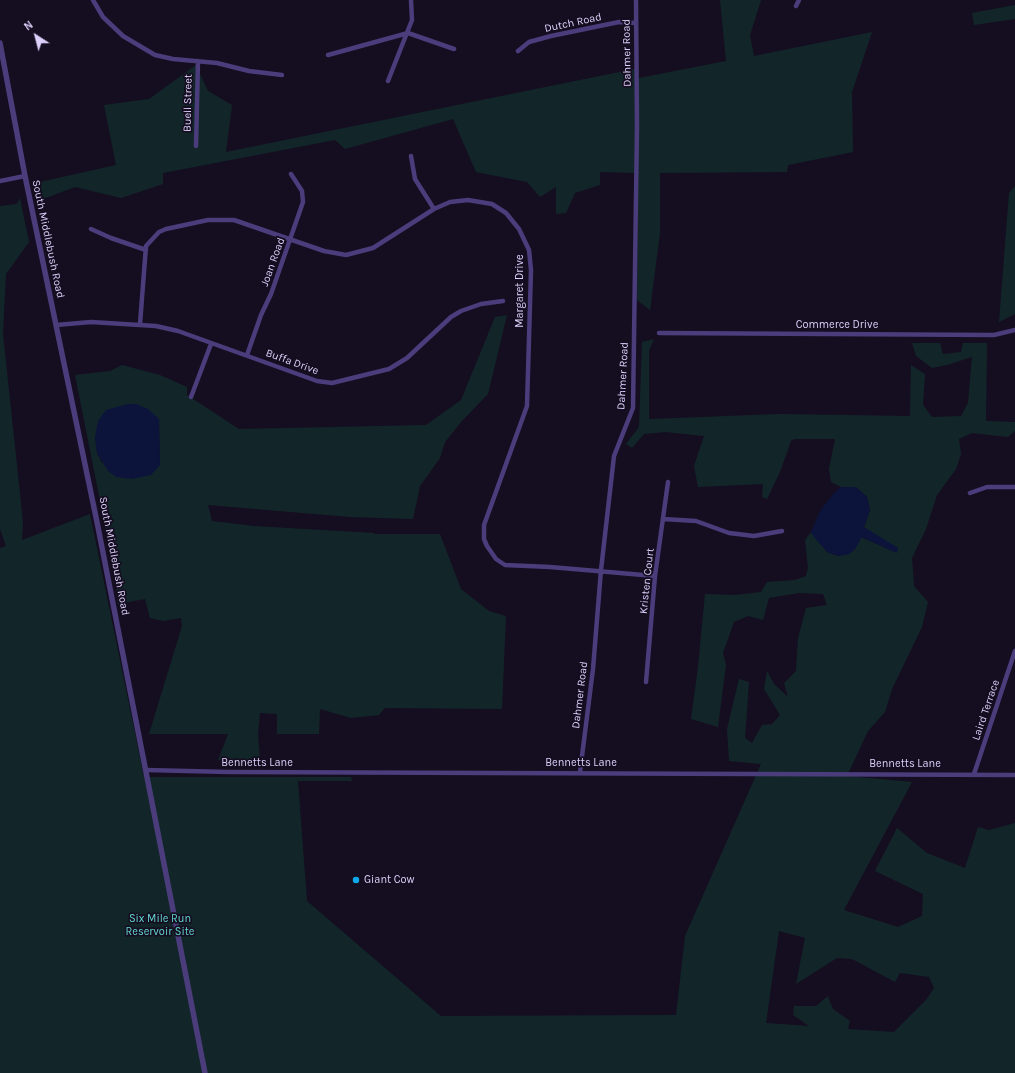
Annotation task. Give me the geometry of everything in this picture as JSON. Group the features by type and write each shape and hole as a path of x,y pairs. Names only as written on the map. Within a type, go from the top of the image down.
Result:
{"street":[{"path":"93,0 110,24 136,46 164,58 217,63 249,71 282,74"},
{"path":"388,81 412,20 412,0"},
{"name":"Dahmer Road","path":"580,772 592,669 600,570 614,456 633,408 637,127 636,0"},
{"path":"796,6 799,0"},
{"name":"Dutch Road","path":"518,51 529,42 551,36 619,22 636,23"},
{"path":"328,54 408,33 454,49"},
{"name":"South Middlebush Road","path":"0,43 97,522 205,1073"},
{"name":"Buell Street","path":"196,146 198,61"},
{"path":"411,156 415,179 434,209"},
{"name":"Joan Road","path":"247,355 291,239 303,196 296,180 291,174"},
{"path":"0,181 26,176"},
{"name":"Margaret Drive","path":"140,324 148,241 159,232 166,229 208,220 242,221 338,254 355,254 385,242 434,209 460,200 492,204 506,213 520,229 527,243 530,256 527,406 484,525 484,539 487,546 496,559 505,565 600,570 656,576"},
{"path":"91,229 110,238 146,250"},
{"name":"Buffa Drive","path":"56,325 91,322 140,324 178,331 211,344 247,355 317,382 332,383 381,372 400,363 451,317 461,311 481,304 503,301"},
{"name":"Commerce Drive","path":"659,333 994,335 1015,330"},
{"path":"191,398 211,344"},
{"name":"Kristen Court","path":"646,682 656,576 668,482"},
{"path":"970,493 987,487 1015,487"},
{"path":"663,519 696,521 729,532 754,536 782,531"},
{"name":"Laird Terrace","path":"974,774 1015,652"},
{"name":"Bennetts Lane","path":"146,770 229,772 1015,774"}],"green space":[{"path":"720,0 761,0 750,35 754,56 872,32 852,92 853,152 788,165 787,172 660,173 660,233 650,310 637,300 638,173 600,172 600,185 575,193 566,213 556,214 556,187 540,197 527,182 476,172 453,119 345,149 335,140 163,173 163,184 121,198 75,187 43,199 40,182 116,165 104,105 149,99 196,65 208,91 232,105 226,152 639,68 639,78 726,61"},
{"path":"1015,5 1015,19 974,25 972,13"},
{"path":"1015,186 1015,314 999,322 1009,193"},
{"name":"Six Mile Run Reservoir Site","path":"20,198 29,242 6,274 3,334 23,522 22,540 90,514 144,777 351,777 352,781 298,781 307,901 441,1016 676,1015 685,936 761,764 729,761 727,729 739,679 749,682 745,738 752,743 762,725 772,724 780,715 764,689 767,671 774,684 788,697 784,683 796,671 798,638 806,608 827,605 823,594 799,593 769,598 763,620 748,616 734,622 723,653 726,665 718,727 691,719 705,594 734,595 761,592 767,582 795,580 806,576 808,568 805,540 811,532 827,552 838,556 849,554 855,549 861,537 897,553 864,527 870,510 867,497 856,487 841,487 831,482 829,469 835,439 794,439 791,441 780,472 767,499 762,497 763,484 698,487 694,466 704,436 666,432 644,434 632,448 626,444 639,427 642,342 654,339 649,351 649,419 779,414 910,416 911,365 925,374 923,405 932,417 961,416 968,403 972,357 932,368 916,356 912,343 940,343 943,354 961,352 963,343 987,343 986,421 1015,422 1015,431 1008,437 972,433 959,439 961,454 956,469 937,495 926,529 912,558 914,586 928,602 922,627 892,689 885,712 868,731 847,776 912,782 844,910 898,927 922,916 923,894 875,871 897,828 927,853 965,868 978,827 989,830 1015,823 1015,1073 0,1073 0,548 6,546 0,529 0,206 17,204","holes":["779,931 805,938 796,984 837,958 852,959 895,982 900,973 929,977 934,988 926,1000 894,1032 848,1029 850,1021 833,1009 828,996 816,1006 794,1006 793,1015 809,1026 766,1023"]},
{"path":"507,315 488,394 462,421 445,442 440,458 420,486 413,519 350,517 208,505 212,521 254,526 374,534 440,534 461,589 489,611 506,616 502,709 385,708 379,715 351,718 320,709 319,734 277,734 277,714 260,713 258,734 260,760 218,760 228,734 149,734 182,626 181,618 163,621 150,618 145,599 118,604 115,576 75,375 110,371 122,365 160,375 187,387 187,395 239,429 426,425 461,400 495,317","holes":["159,419 160,465 102,463 97,453 95,437"]}],"shaded area":[{"path":"128,404 136,404 148,409 159,419 160,465 151,475 132,479 116,477 108,471 97,453 95,437 98,421 106,410"},
{"path":"841,487 856,487 867,497 870,510 864,527 898,548 897,553 862,537 855,549 849,554 838,556 827,552 814,537 811,532 820,511 834,493"}],"place":[{"name":"Giant Cow","path":"356,880"}]}
